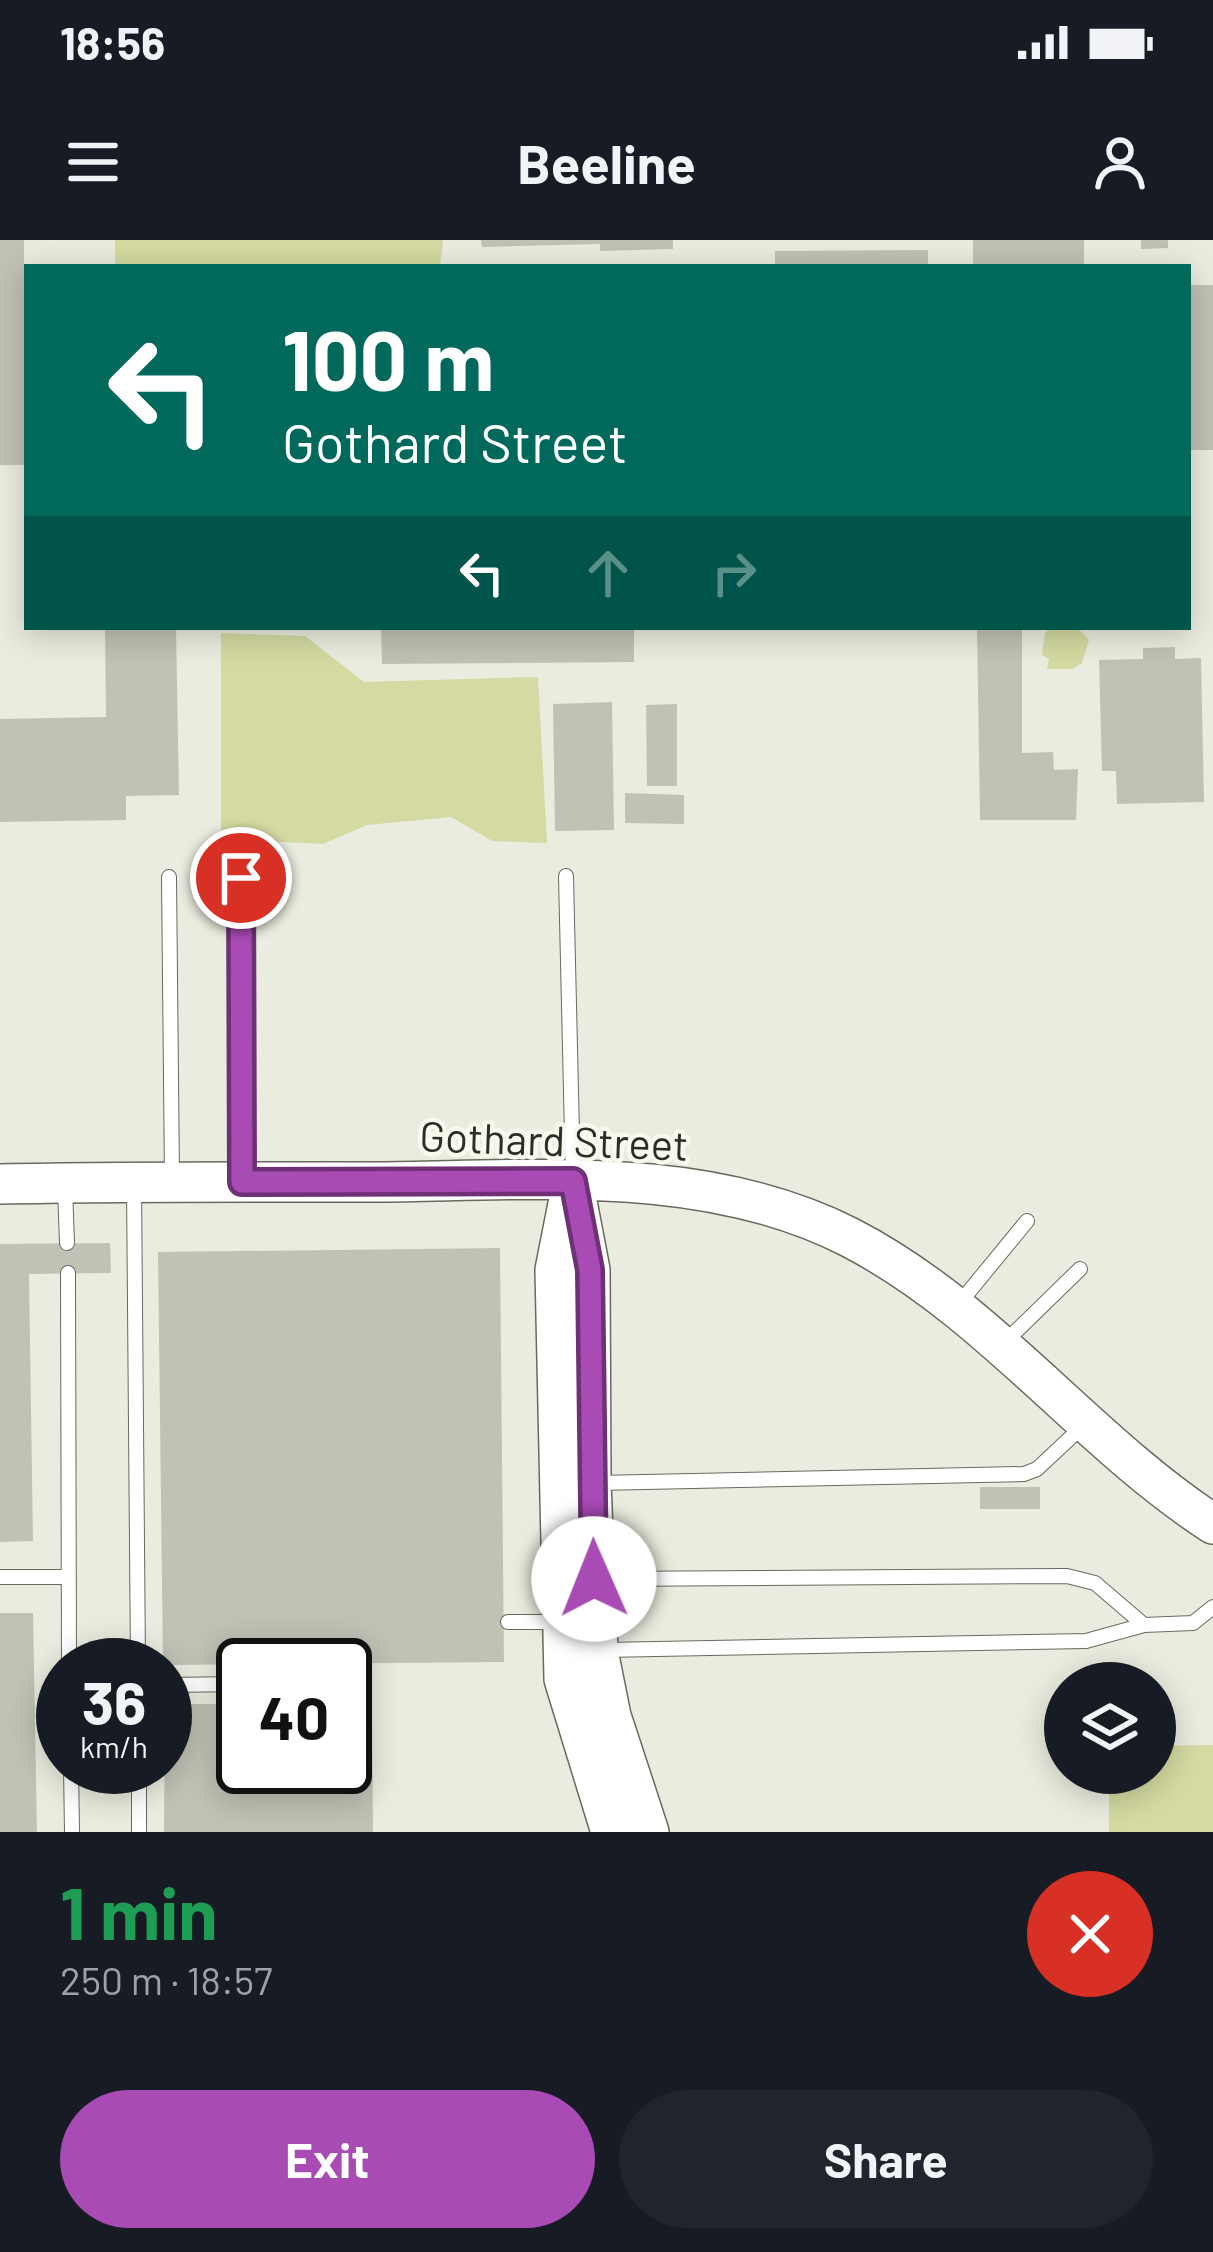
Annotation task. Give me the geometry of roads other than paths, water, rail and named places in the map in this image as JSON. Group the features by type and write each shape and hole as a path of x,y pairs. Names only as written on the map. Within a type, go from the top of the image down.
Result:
{"street":[{"name":"Gothard Street","path":"0,1184 573,1181 688,1189 797,1215 849,1237 957,1306 1135,1467 1213,1524"},
{"path":"573,1181 590,1270 594,1579 585,1631 564,1679 611,1832"},
{"path":"573,1181 555,1270 585,1631 649,1832"}],"lane":[{"path":"566,876 573,1181"},
{"path":"139,1638 153,1183 169,878"},
{"path":"241,878 242,1182"},
{"path":"65,1183 67,1243"},
{"path":"957,1306 1027,1221"},
{"path":"1003,1344 1080,1269"},
{"path":"68,1273 69,1638"},
{"path":"592,1483 1007,1476 1037,1469 1086,1423"},
{"path":"0,1576 68,1577"},
{"path":"594,1579 1067,1576 1090,1580 1144,1625"},
{"path":"508,1622 585,1631 1086,1641 1144,1625 1193,1623 1213,1607"},
{"path":"71,1794 72,1832"},
{"path":"139,1794 140,1832"}]}
